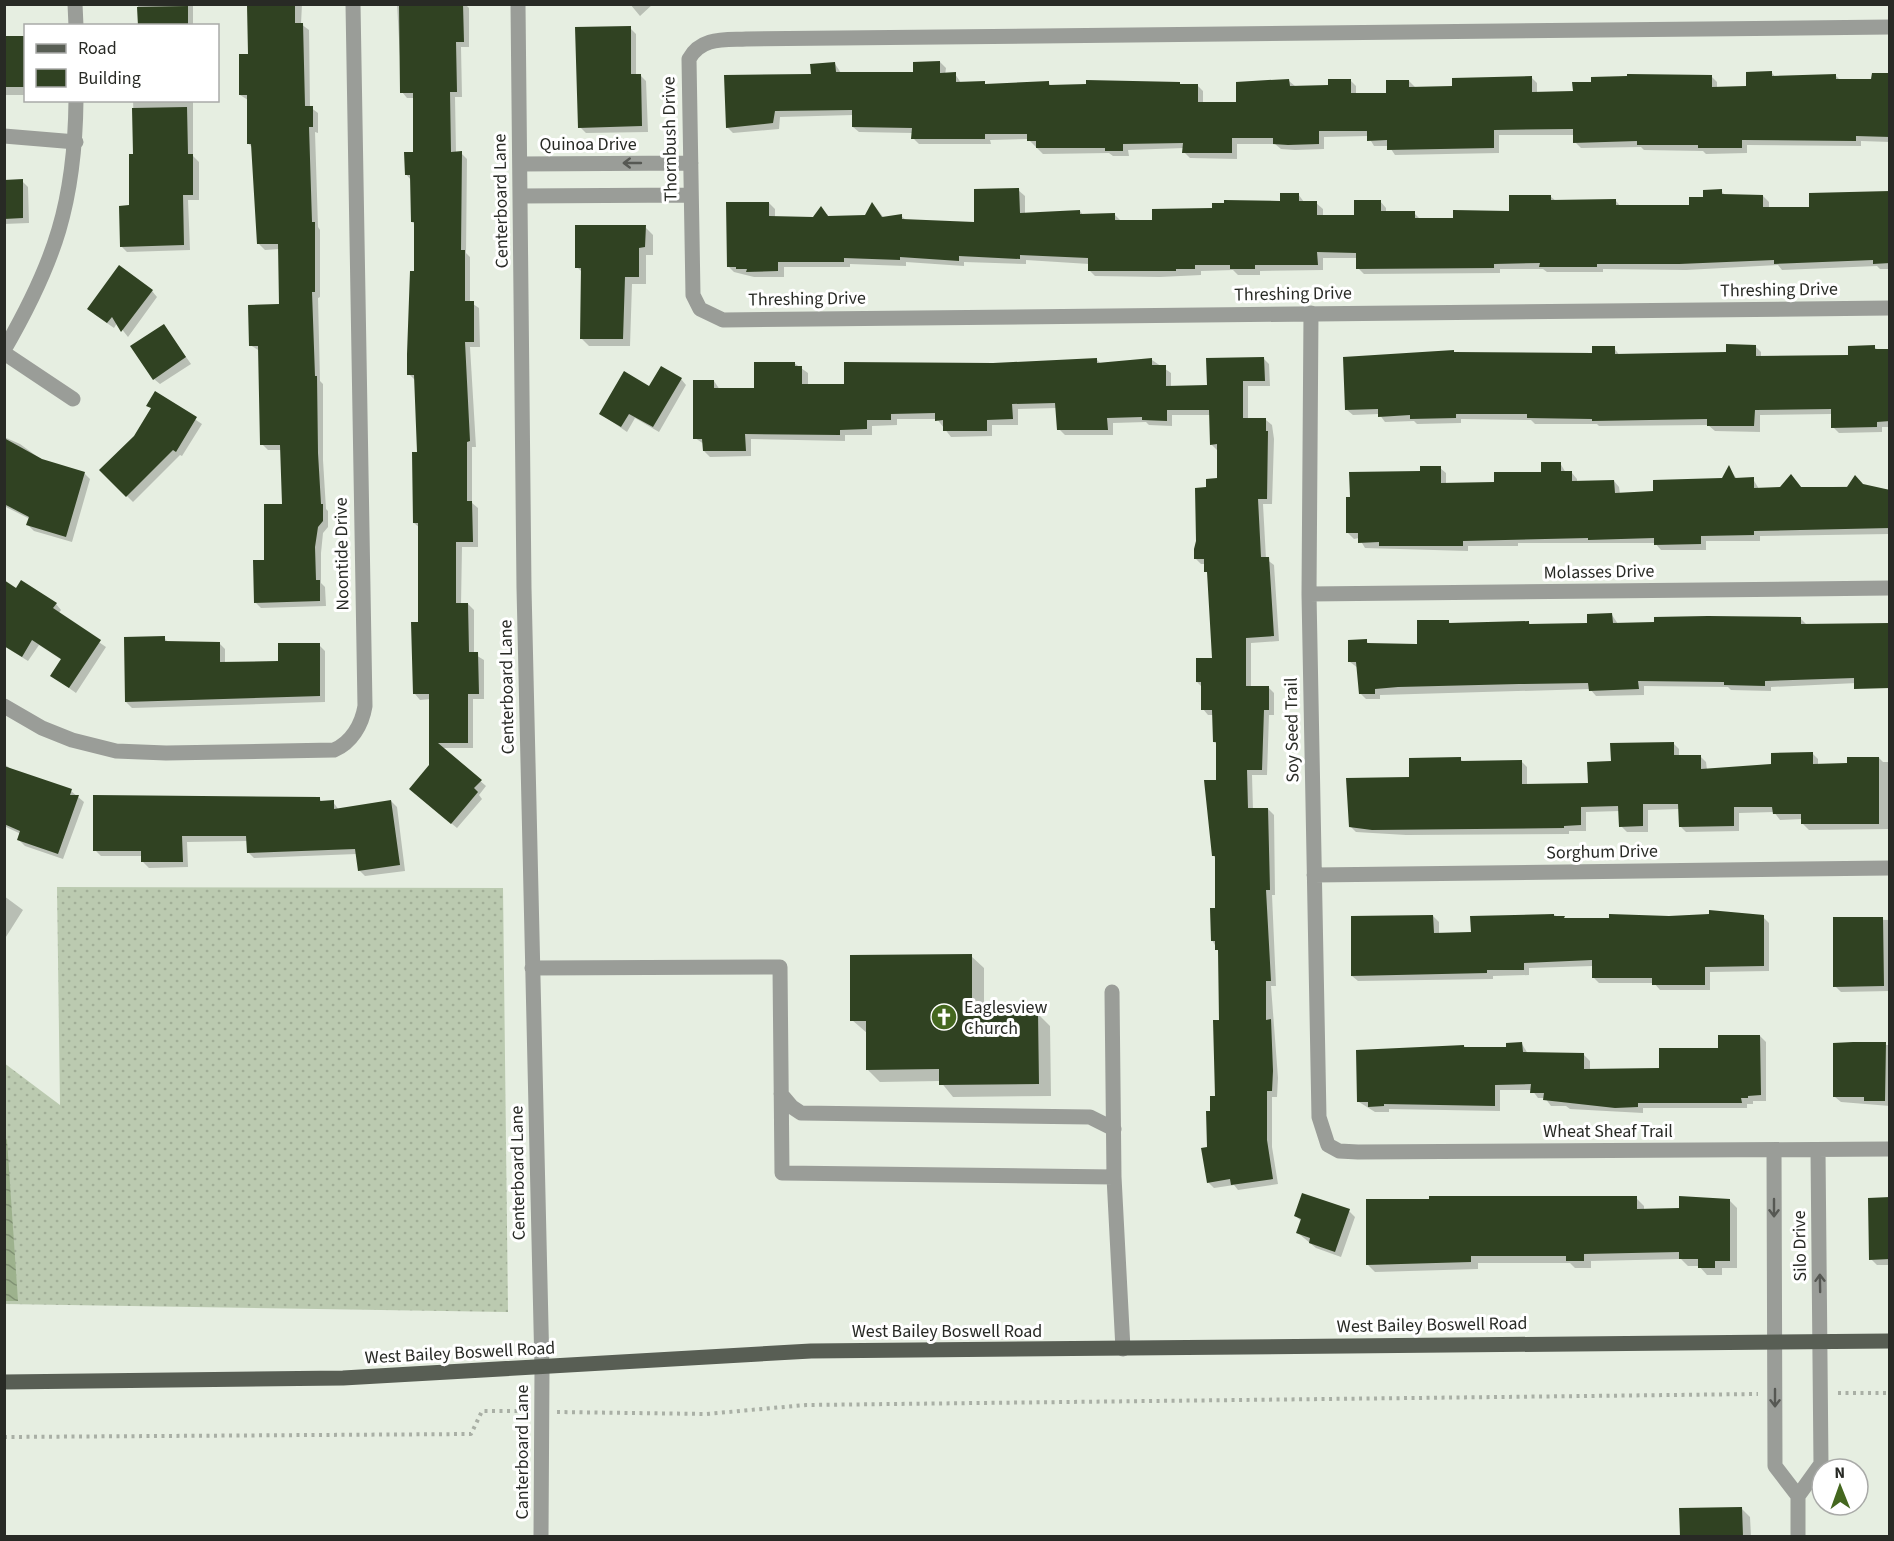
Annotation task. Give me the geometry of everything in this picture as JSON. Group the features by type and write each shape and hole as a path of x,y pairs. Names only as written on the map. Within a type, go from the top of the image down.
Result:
{"main road":[{"name":"West Bailey Boswell Road","path":"4,1382 343,1378 542,1369 812,1351 1775,1340 1890,1341"}],"street":[{"path":"75,4 76,24"},
{"name":"Noontide Drive","path":"4,706 42,728 72,740 116,751 166,753 334,750 344,746 362,721 365,706 353,4"},
{"name":"Centerboard Lane","path":"518,4 525,599 542,1369"},
{"name":"Thornbush Drive","path":"700,309 693,295 691,277 689,59 699,46 716,40 1890,27"},
{"path":"73,399 4,351 29,307 56,246 68,200 76,142 76,102"},
{"path":"4,136 76,142"},
{"name":"Quinoa Drive","path":"521,164 691,163"},
{"path":"521,196 690,195"},
{"name":"Threshing Drive","path":"700,309 723,320 1890,308"},
{"name":"Soy Seed Trail","path":"1311,313 1310,594 1314,875 1319,1118 1328,1145"},
{"name":"Molasses Drive","path":"1310,594 1890,588"},
{"name":"Sorghum Drive","path":"1314,875 1890,868"},
{"path":"532,968 780,967 782,1173 1114,1177"},
{"path":"1112,992 1114,1177 1123,1349"},
{"path":"781,1094 792,1107 801,1113 1090,1117 1114,1129"},
{"name":"Wheat Sheaf Trail","path":"1328,1145 1339,1151 1358,1152 1890,1149"},
{"name":"Silo Drive","path":"1774,1150 1775,1466 1798,1496 1821,1464 1822,1341 1818,1150"},
{"name":"Canterboard Lane","path":"541,1536 542,1369"},
{"path":"1798,1496 1798,1536"}],"path":[{"path":"1821,1393 1890,1393"},
{"path":"4,1437 471,1434 482,1411 706,1414 806,1405 1775,1394"}],"shaded area":[{"path":"57,887 503,888 508,1312 5,1304 4,1063 60,1105"}],"water":[{"path":"5,1137 7,1140 18,1301 5,1301"}],"building":[{"path":"295,4 295,23 303,23 305,106 313,106 313,127 309,127 312,222 315,222 315,292 312,292 315,376 317,376 318,453 321,504 323,504 323,521 318,527 315,547 316,580 320,580 320,601 254,603 253,560 264,560 264,504 282,504 280,445 260,445 258,346 249,346 248,305 279,304 278,244 257,244 251,144 247,144 247,95 239,95 239,54 248,54 247,5"},
{"path":"399,4 463,4 464,42 456,42 457,92 450,92 451,152 462,151 461,250 465,250 465,301 474,301 474,342 465,342 470,441 467,442 467,501 472,501 473,542 456,542 456,603 468,603 469,652 478,652 479,694 468,694 468,743 438,743 482,780 474,788 478,792 451,824 409,789 429,765 429,694 413,694 411,622 418,622 418,523 413,523 412,452 417,452 414,375 407,375 407,354 410,271 414,271 414,222 411,222 410,175 405,175 404,152 413,152 413,93 400,93"},
{"path":"188,6 188,24 138,24 137,7"},
{"path":"631,26 631,74 641,74 642,126 578,128 575,27"},
{"path":"5,36 24,36 24,87 6,87"},
{"path":"940,61 940,73 956,72 956,82 985,81 985,84 1049,81 1049,85 1086,84 1086,80 1180,82 1180,84 1198,84 1198,102 1236,102 1236,82 1289,79 1290,86 1328,85 1328,79 1351,79 1351,93 1386,93 1386,80 1409,80 1409,87 1452,86 1452,78 1532,76 1532,92 1573,91 1572,82 1591,82 1591,77 1627,76 1627,74 1712,75 1712,87 1746,86 1746,72 1772,71 1772,76 1836,74 1836,79 1871,79 1872,73 1890,73 1890,137 1856,136 1856,141 1742,140 1742,148 1698,148 1698,145 1637,145 1637,141 1573,143 1573,129 1494,130 1494,148 1387,150 1387,140 1367,141 1367,131 1319,131 1319,144 1273,144 1273,138 1232,138 1232,153 1182,153 1183,143 1123,144 1123,151 1105,151 1105,148 1036,148 1036,141 1027,141 1027,134 985,134 985,139 911,139 912,128 852,127 852,110 775,111 773,123 726,128 724,75 811,74 810,64 835,62 836,72 913,72 913,62"},
{"path":"187,107 188,154 193,154 193,195 183,195 184,245 120,247 119,206 129,205 129,154 133,154 132,108"},
{"path":"23,179 23,218 4,219 4,180"},
{"path":"1019,188 1020,213 1080,210 1080,214 1115,213 1115,220 1152,220 1152,209 1212,208 1212,203 1224,203 1224,200 1280,201 1280,193 1299,193 1299,201 1317,201 1317,215 1354,215 1354,200 1381,200 1381,211 1415,211 1415,218 1453,218 1453,210 1509,211 1509,195 1551,195 1551,200 1616,199 1616,205 1689,205 1689,197 1703,197 1703,190 1722,189 1722,194 1763,195 1763,207 1809,207 1809,193 1890,191 1890,263 1873,264 1873,260 1774,264 1774,260 1679,264 1597,264 1597,267 1539,267 1540,263 1494,264 1494,268 1356,269 1356,253 1317,252 1318,265 1255,265 1255,269 1230,269 1230,265 1195,265 1195,269 1176,269 1176,271 1088,271 1088,258 1020,255 1020,259 959,256 959,261 900,257 900,260 844,258 844,262 778,262 778,271 746,272 747,269 727,267 726,202 769,202 769,216 813,217 821,206 828,216 865,215 872,202 882,217 902,214 902,219 974,222 974,189"},
{"path":"575,225 646,225 645,247 639,248 639,277 625,277 623,339 580,339 581,268 575,268"},
{"path":"119,265 153,290 121,332 112,317 107,323 87,309"},
{"path":"164,324 186,357 153,380 130,346"},
{"path":"1726,344 1756,345 1756,356 1848,355 1848,346 1875,345 1875,349 1890,349 1890,421 1877,422 1877,427 1831,428 1831,409 1755,410 1754,426 1707,426 1707,419 1592,421 1592,419 1527,418 1527,414 1456,414 1456,418 1410,419 1410,415 1378,417 1378,409 1345,410 1343,357 1454,350 1454,352 1592,353 1592,346 1615,346 1615,354 1726,352"},
{"path":"1264,357 1265,381 1243,381 1243,418 1266,418 1266,431 1268,431 1267,499 1258,499 1261,557 1269,557 1274,636 1246,638 1246,686 1269,686 1269,710 1264,710 1262,770 1247,770 1248,808 1268,808 1270,890 1266,890 1271,981 1266,981 1266,1020 1271,1019 1273,1071 1272,1091 1267,1091 1267,1140 1273,1179 1231,1185 1230,1179 1207,1183 1201,1148 1207,1147 1206,1111 1210,1111 1210,1096 1215,1096 1213,1020 1219,1020 1218,950 1215,950 1215,941 1211,941 1210,908 1215,908 1215,856 1212,856 1204,780 1216,780 1216,742 1213,742 1212,710 1201,710 1201,682 1196,682 1196,658 1212,658 1207,572 1204,572 1204,559 1194,559 1195,488 1206,487 1206,479 1217,478 1217,444 1210,445 1209,410 1167,410 1167,421 1142,420 1142,417 1107,418 1108,430 1057,430 1055,403 1012,404 1013,419 987,420 987,431 943,431 943,420 935,421 935,413 891,414 891,420 867,420 867,429 840,430 840,435 745,434 746,451 703,451 702,439 693,439 693,380 714,380 714,388 754,388 754,362 795,362 795,366 802,366 802,384 844,384 844,362 993,363 1097,358 1097,363 1152,358 1152,365 1166,365 1166,386 1207,385 1206,358"},
{"path":"661,366 682,378 653,427 629,414 621,427 599,414 624,371 649,386"},
{"path":"155,391 197,417 176,452 173,450 126,497 99,470 134,436 151,408 146,406"},
{"path":"4,438 42,459 85,472 66,537 26,525 29,517 4,504"},
{"path":"1541,462 1561,462 1561,471 1572,471 1572,481 1614,480 1615,493 1653,491 1653,480 1722,478 1729,465 1735,478 1754,477 1754,488 1780,487 1791,474 1801,487 1847,487 1855,475 1863,484 1890,490 1890,528 1754,531 1754,535 1701,536 1701,544 1654,545 1654,538 1588,540 1588,538 1463,541 1463,546 1379,546 1379,542 1358,543 1358,533 1346,533 1346,497 1350,497 1349,472 1420,471 1420,466 1441,466 1441,483 1494,482 1494,472 1541,472"},
{"path":"4,580 16,588 21,580 57,603 53,608 101,640 69,688 50,676 61,659 32,640 22,657 4,646"},
{"path":"1612,613 1613,623 1654,622 1654,617 1708,616 1801,617 1801,624 1890,623 1890,688 1854,689 1854,678 1765,681 1765,686 1724,685 1724,682 1638,681 1639,689 1589,691 1588,683 1398,687 1375,689 1375,694 1359,694 1356,662 1348,662 1348,640 1367,639 1367,643 1417,644 1417,620 1449,620 1449,623 1529,621 1529,624 1587,623 1587,614"},
{"path":"165,636 165,641 220,642 220,662 278,661 278,643 320,643 320,696 125,702 124,637"},
{"path":"1674,742 1674,755 1701,755 1701,769 1771,764 1771,753 1813,752 1813,764 1847,763 1847,757 1879,757 1879,824 1801,824 1801,814 1773,814 1772,807 1734,807 1734,826 1679,827 1678,804 1643,804 1643,826 1619,827 1618,806 1581,807 1581,825 1564,826 1564,828 1372,830 1349,827 1346,778 1409,777 1409,758 1461,757 1461,761 1522,760 1522,784 1588,783 1587,762 1611,761 1610,743"},
{"path":"4,766 72,789 70,795 79,795 58,854 17,840 20,831 4,824"},
{"path":"93,795 320,797 320,801 334,800 334,809 391,800 400,865 358,871 355,849 247,853 246,836 182,836 183,862 141,862 141,851 93,851"},
{"path":"1709,910 1764,915 1764,966 1705,967 1705,985 1652,985 1652,978 1592,978 1592,960 1524,963 1524,970 1487,970 1487,973 1351,976 1351,916 1433,915 1434,933 1471,932 1470,916 1554,914 1554,916 1565,916 1564,918 1609,918 1609,914 1669,916 1709,914"},
{"path":"1833,917 1883,917 1884,986 1833,987"},
{"name":"Eaglesview Church","path":"972,954 972,1012 1038,1012 1039,1084 939,1085 939,1069 866,1070 866,1021 850,1021 850,955"},
{"path":"1718,1035 1760,1035 1761,1095 1741,1098 1742,1103 1638,1103 1638,1107 1615,1108 1543,1100 1544,1093 1530,1093 1531,1084 1495,1085 1495,1106 1384,1104 1384,1106 1368,1107 1368,1102 1357,1102 1356,1050 1464,1045 1464,1047 1506,1047 1506,1043 1522,1042 1523,1052 1584,1053 1584,1069 1659,1068 1659,1048 1718,1048"},
{"path":"1886,1042 1885,1101 1864,1101 1864,1097 1833,1097 1833,1043"},
{"path":"1302,1193 1350,1209 1335,1252 1309,1243 1310,1238 1296,1233 1301,1219 1294,1216"},
{"path":"1429,1196 1637,1196 1637,1209 1679,1208 1679,1196 1730,1199 1730,1261 1715,1261 1715,1268 1698,1268 1698,1259 1679,1259 1679,1252 1584,1254 1584,1261 1566,1261 1566,1256 1471,1256 1471,1262 1366,1265 1366,1199 1429,1199"},
{"path":"1890,1197 1890,1259 1869,1260 1868,1198"},
{"path":"1742,1507 1743,1536 1680,1536 1679,1508"}],"place":[{"name":"Eaglesview Church","path":"944,1017"}]}
